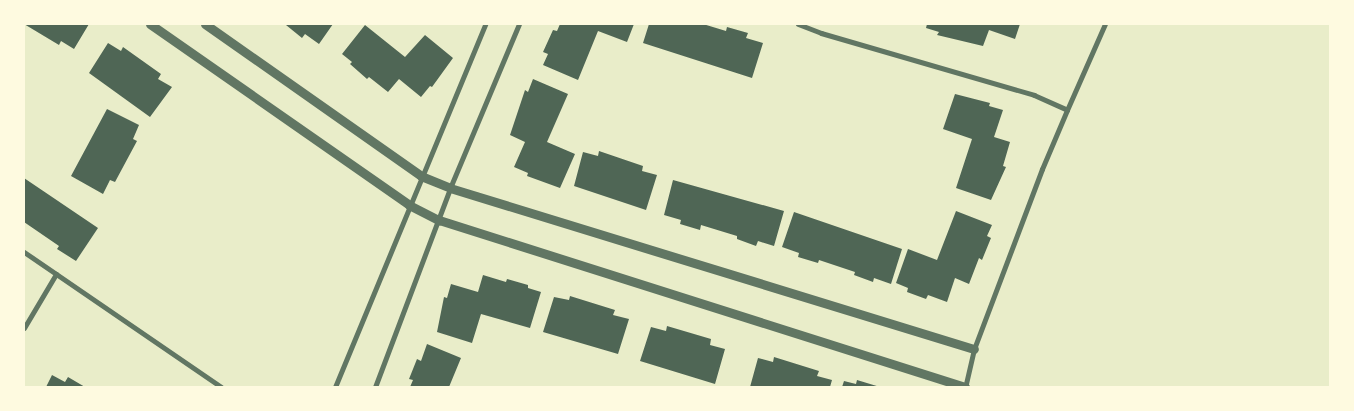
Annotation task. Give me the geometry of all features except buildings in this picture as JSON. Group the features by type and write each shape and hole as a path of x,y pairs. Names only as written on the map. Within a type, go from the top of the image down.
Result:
{"street":[{"path":"150,24 409,205 439,220 965,387 974,349 1042,169 1106,24"},
{"path":"205,24 421,176 450,188 974,349"},
{"path":"335,387 485,24"},
{"path":"374,387 450,188 520,24"},
{"path":"798,24 820,33 1034,96 1067,110"},
{"path":"24,252 220,387"},
{"path":"24,328 56,274"}]}
